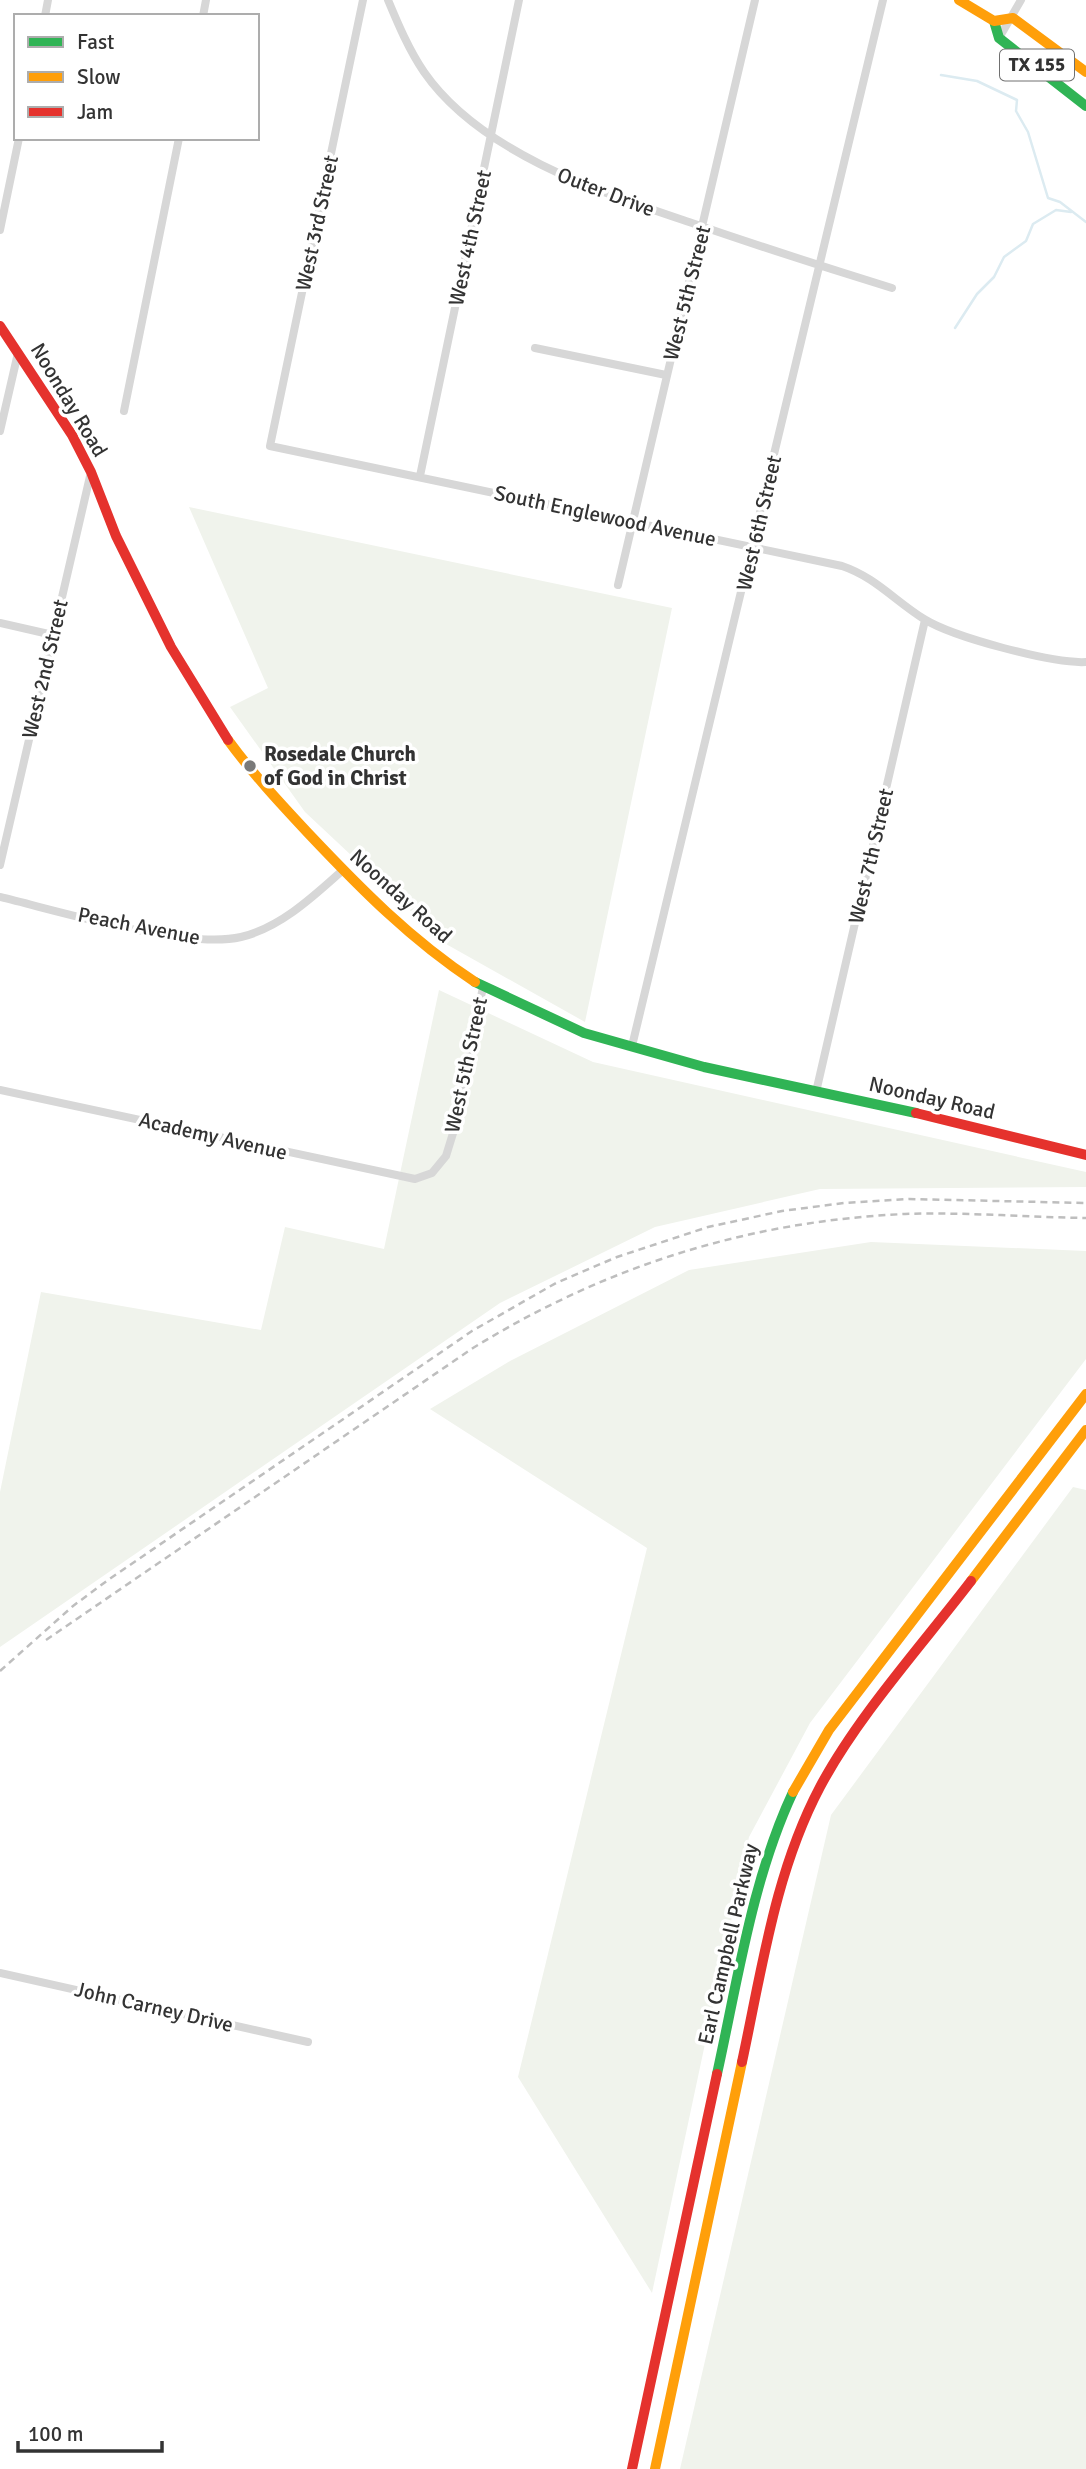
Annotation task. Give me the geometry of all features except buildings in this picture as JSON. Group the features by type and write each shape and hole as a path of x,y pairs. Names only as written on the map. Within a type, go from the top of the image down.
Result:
{"main road":[{"name":"TX 155","path":"959,0 993,21 999,38 1086,106"},
{"name":"TX 155","path":"993,21 1013,18 1086,72"},
{"name":"Noonday Road","path":"0,326 50,400 91,472 116,536 196,692 261,782 343,870 407,932 483,987 584,1033 704,1067 902,1110 1086,1155"},
{"name":"Earl Campbell Parkway","path":"632,2469 764,1862 790,1797 829,1730 1086,1394"},
{"name":"Earl Campbell Parkway","path":"655,2469 785,1869 815,1795 843,1748 1086,1430"},
{"path":"764,1862 785,1869"}],"street":[{"name":"West 3rd Street","path":"270,446 363,0"},
{"name":"Outer Drive","path":"388,0 425,73 466,116 540,165 574,182 892,288"},
{"name":"West 4th Street","path":"420,477 519,0"},
{"name":"West 5th Street","path":"618,585 755,0"},
{"name":"West 6th Street","path":"632,1046 883,0"},
{"path":"999,38 1021,0"},
{"path":"0,230 19,140"},
{"path":"124,411 179,140"},
{"path":"535,348 666,376"},
{"path":"0,431 18,353"},
{"name":"South Englewood Avenue","path":"270,446 634,524 754,546 862,573 925,620 964,637 1062,660 1086,662"},
{"name":"West 2nd Street","path":"0,865 91,472"},
{"name":"West 7th Street","path":"816,1092 925,620"},
{"path":"0,622 53,635"},
{"name":"Peach Avenue","path":"0,898 184,938 240,938 277,921 301,906 343,870"},
{"name":"West 5th Street","path":"425,1176 446,1156 454,1130 483,987"},
{"name":"Academy Avenue","path":"0,1090 405,1179 425,1176"},
{"name":"John Carney Drive","path":"0,1973 308,2042"}],"shaded area":[{"path":"189,507 672,608 585,1022 446,944 305,812 230,707 268,688"},
{"path":"439,990 593,1062 1086,1172 1086,1187 820,1189 655,1227 500,1303 0,1647 0,1492 41,1292 261,1330 285,1227 384,1249"},
{"path":"871,1242 1086,1251 1086,1359 810,1723 749,1837 652,2293 518,2077 647,1548 430,1409 510,1361 689,1270"},
{"path":"1073,1487 1086,1490 1086,2469 680,2469 831,1815"}],"waterway":[{"path":"941,75 977,81 1017,100 1016,111 1028,132 1048,198 1060,202 1086,222"},
{"path":"955,328 977,294 994,277 1004,257 1026,241 1033,224 1056,210 1071,212"}],"railway":[{"path":"0,1671 73,1606 108,1580 472,1331 556,1283 617,1257 708,1227 782,1211 844,1203 909,1199 1086,1203"},
{"path":"46,1640 473,1348 523,1319 627,1271 735,1238 790,1226 847,1218 905,1214 1086,1218"}],"traffic: fast":[{"path":"994,21 999,38 1086,106"},
{"path":"475,982 584,1033 704,1067 916,1113"},
{"path":"717,2074 756,1895 793,1792"}],"traffic: slow":[{"path":"959,0 994,21 1013,18 1086,72"},
{"path":"228,740 277,799 367,893 429,949 475,982"},
{"path":"793,1792 829,1730 1086,1394"},
{"path":"971,1581 1086,1430"},
{"path":"655,2469 742,2062"}],"traffic: jam":[{"path":"0,326 72,435 91,472 116,536 171,647 228,740"},
{"path":"916,1113 1086,1155"},
{"path":"742,2062 781,1887 805,1819 820,1787 852,1734 971,1581"},
{"path":"632,2469 717,2074"}],"place":[{"name":"Rosedale Church of God in Christ","path":"250,766"}]}
